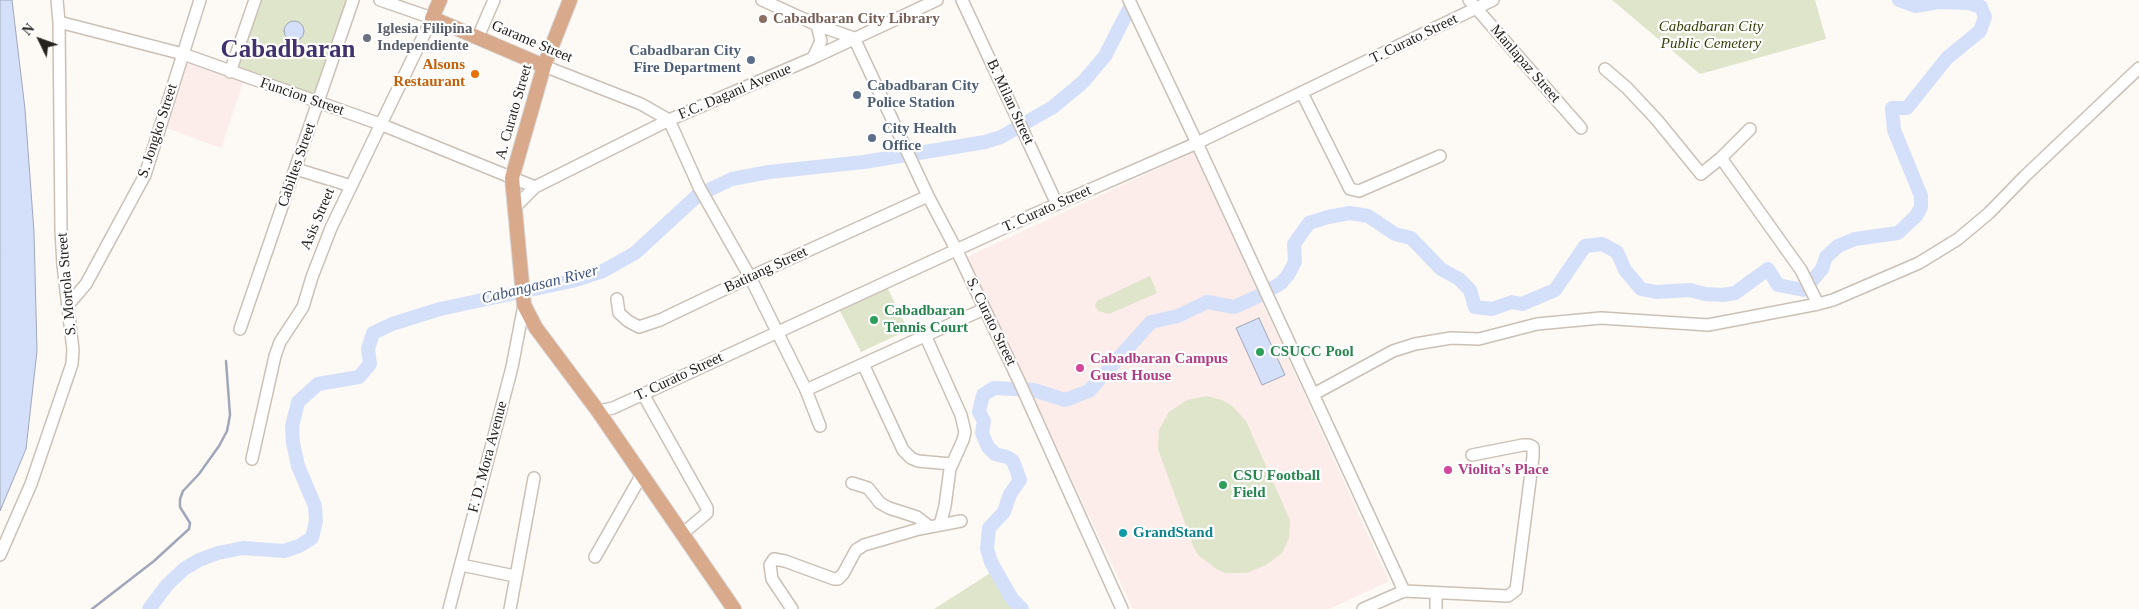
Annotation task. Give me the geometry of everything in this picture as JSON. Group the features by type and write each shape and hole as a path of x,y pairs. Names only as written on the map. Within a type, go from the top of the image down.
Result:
{"main road":[{"name":"Asis Street","path":"432,18 440,0"},
{"name":"A. Curato Street","path":"512,178 544,66 570,0"},
{"name":"Garame Street","path":"432,18 544,66"},
{"path":"512,178 523,297 542,336 601,416 734,609"}],"street":[{"name":"S. Mortola Street","path":"0,555 31,484 72,364 73,350 62,230 59,22 57,0"},
{"name":"S. Jongko Street","path":"68,306 86,284 146,175 200,0"},
{"path":"230,72 255,0"},
{"name":"Cabiltes Street","path":"240,329 353,0"},
{"name":"Garame Street","path":"380,0 432,18"},
{"path":"478,37 494,0"},
{"path":"762,0 817,25 854,38"},
{"name":"F.C. Dagani Avenue","path":"516,206 535,187 669,120 813,58 937,0"},
{"name":"B. Milan Street","path":"962,0 1057,204"},
{"path":"1129,0 1314,394 1404,591"},
{"name":"T. Curato Street","path":"601,416 613,408 777,332 1057,204 1197,143 1302,93 1473,4 1493,0"},
{"name":"Manlapaz Street","path":"1473,4 1581,128"},
{"name":"Asis Street","path":"252,459 277,349 303,307 312,277 351,186 432,18"},
{"name":"Funcion Street","path":"59,22 183,54 380,124 535,187"},
{"path":"813,58 821,41 817,25"},
{"name":"S. Curato Street","path":"854,38 928,196 957,251 1019,381 1122,609"},
{"name":"Garame Street","path":"544,66 641,104 669,120"},
{"path":"1314,394 1392,350 1415,344 1451,338 1479,339 1518,331 1537,324 1601,318 1708,324 1818,304 1919,264 1958,239 1989,212 2139,68"},
{"path":"1605,69 1627,88 1657,120 1701,174 1722,158 1750,129"},
{"path":"1302,93 1350,190 1359,191 1440,156"},
{"path":"669,120 699,187 750,277 806,390 820,426"},
{"path":"1722,158 1769,222 1810,287 1818,304"},
{"path":"296,169 351,186"},
{"name":"Batitang Street","path":"617,298 619,313 639,327 660,320 928,196"},
{"name":"F. D. Mora Avenue","path":"449,609 512,367 523,297"},
{"path":"806,390 984,309"},
{"path":"518,337 529,331 542,336"},
{"path":"926,335 960,415 965,432 964,440 951,464 945,506 935,526"},
{"path":"864,364 903,450 911,458 918,461 951,464"},
{"path":"643,394 707,508 707,513 682,534"},
{"path":"1363,609 1404,591 1508,596 1516,590 1533,457 1532,447 1530,445 1523,445 1472,456"},
{"path":"595,557 641,476"},
{"path":"510,609 534,478"},
{"path":"852,483 868,488 880,503 917,516 935,526"},
{"path":"792,609 772,579 770,567 774,559 838,579 843,574 852,554 860,548 935,526 961,521"},
{"path":"462,565 515,576"},
{"path":"1436,593 1436,609"}],"shaded area":[{"path":"183,62 243,82 221,148 164,127"},
{"path":"1194,152 1389,581 1329,609 1133,609 967,257"}],"green space":[{"path":"260,0 349,0 315,95 237,69"},
{"name":"Cabadbaran City Public Cemetery","path":"1612,0 1815,0 1826,39 1700,74"},
{"path":"1150,276 1157,293 1109,314 1098,311 1095,306 1097,301"},
{"name":"Cabadbaran Tennis Court","path":"887,287 908,330 861,352 840,311"},
{"name":"CSU Football Field","path":"1207,396 1222,400 1231,405 1246,421 1290,520 1289,538 1282,553 1266,565 1247,573 1226,573 1218,570 1199,556 1194,548 1158,449 1159,430 1169,412 1187,400"},
{"path":"995,570 1008,602 1016,609 934,609"}],"water":[{"path":"0,0 12,0 25,109 34,232 37,351 26,449 0,511"},
{"path":"294,21 301,24 304,31 301,38 294,41 287,38 284,31 287,24"},
{"name":"CSUCC Pool","path":"1259,318 1285,375 1262,385 1236,328"}],"waterway":[{"path":"1022,609 1012,599 991,562 987,549 989,528 1004,512 1010,494 1020,480 1013,461 1007,457 995,454 988,447 982,433 984,421 979,412 983,395 994,388 1034,390 1065,400 1089,391 1151,322 1178,316 1207,302 1234,307 1261,295 1281,283 1288,275 1295,262 1294,244 1309,223 1350,213 1368,216 1395,234 1411,238 1441,269 1459,279 1470,290 1475,307 1492,309 1512,302 1522,304 1555,290 1585,246 1602,244 1617,252 1625,270 1641,289 1656,292 1690,290 1705,294 1723,295 1735,293 1768,269 1778,285 1804,290 1822,269 1826,257 1838,246 1855,239 1898,233 1916,216 1921,207 1921,196 1894,130 1892,108 1907,108 1947,58 1980,31 1985,17 1981,7 1969,3 1939,2 1915,6 1899,0"},
{"name":"Cabangasan River","path":"149,609 167,585 184,569 199,560 218,553 243,548 284,551 299,546 312,538 316,521 315,506 298,466 293,443 292,426 298,402 318,384 359,377 370,364 368,349 373,333 392,324 440,309 572,281 603,271 635,253 698,195 732,179 769,172 864,162 985,142 1001,137 1053,107 1083,82 1105,56 1128,11"},
{"path":"92,609 154,561 189,529 190,523 180,507 183,491 199,474 227,431 230,415 226,361"}],"place":[{"name":"Cabadbaran City Library","path":"763,19"},
{"name":"Iglesia Filipina Independiente","path":"367,38"},
{"name":"Cabadbaran City Fire Department","path":"751,60"},
{"name":"Alsons Restaurant","path":"475,74"},
{"name":"Cabadbaran City Police Station","path":"857,95"},
{"name":"City Health Office","path":"872,138"},
{"name":"Cabadbaran Tennis Court","path":"874,320"},
{"name":"CSUCC Pool","path":"1260,352"},
{"name":"Cabadbaran Campus Guest House","path":"1080,368"},
{"name":"Violita's Place","path":"1448,470"},
{"name":"CSU Football Field","path":"1223,485"},
{"name":"GrandStand","path":"1123,533"}],"district":[{"name":"Cabadbaran","path":"288,51"}]}
